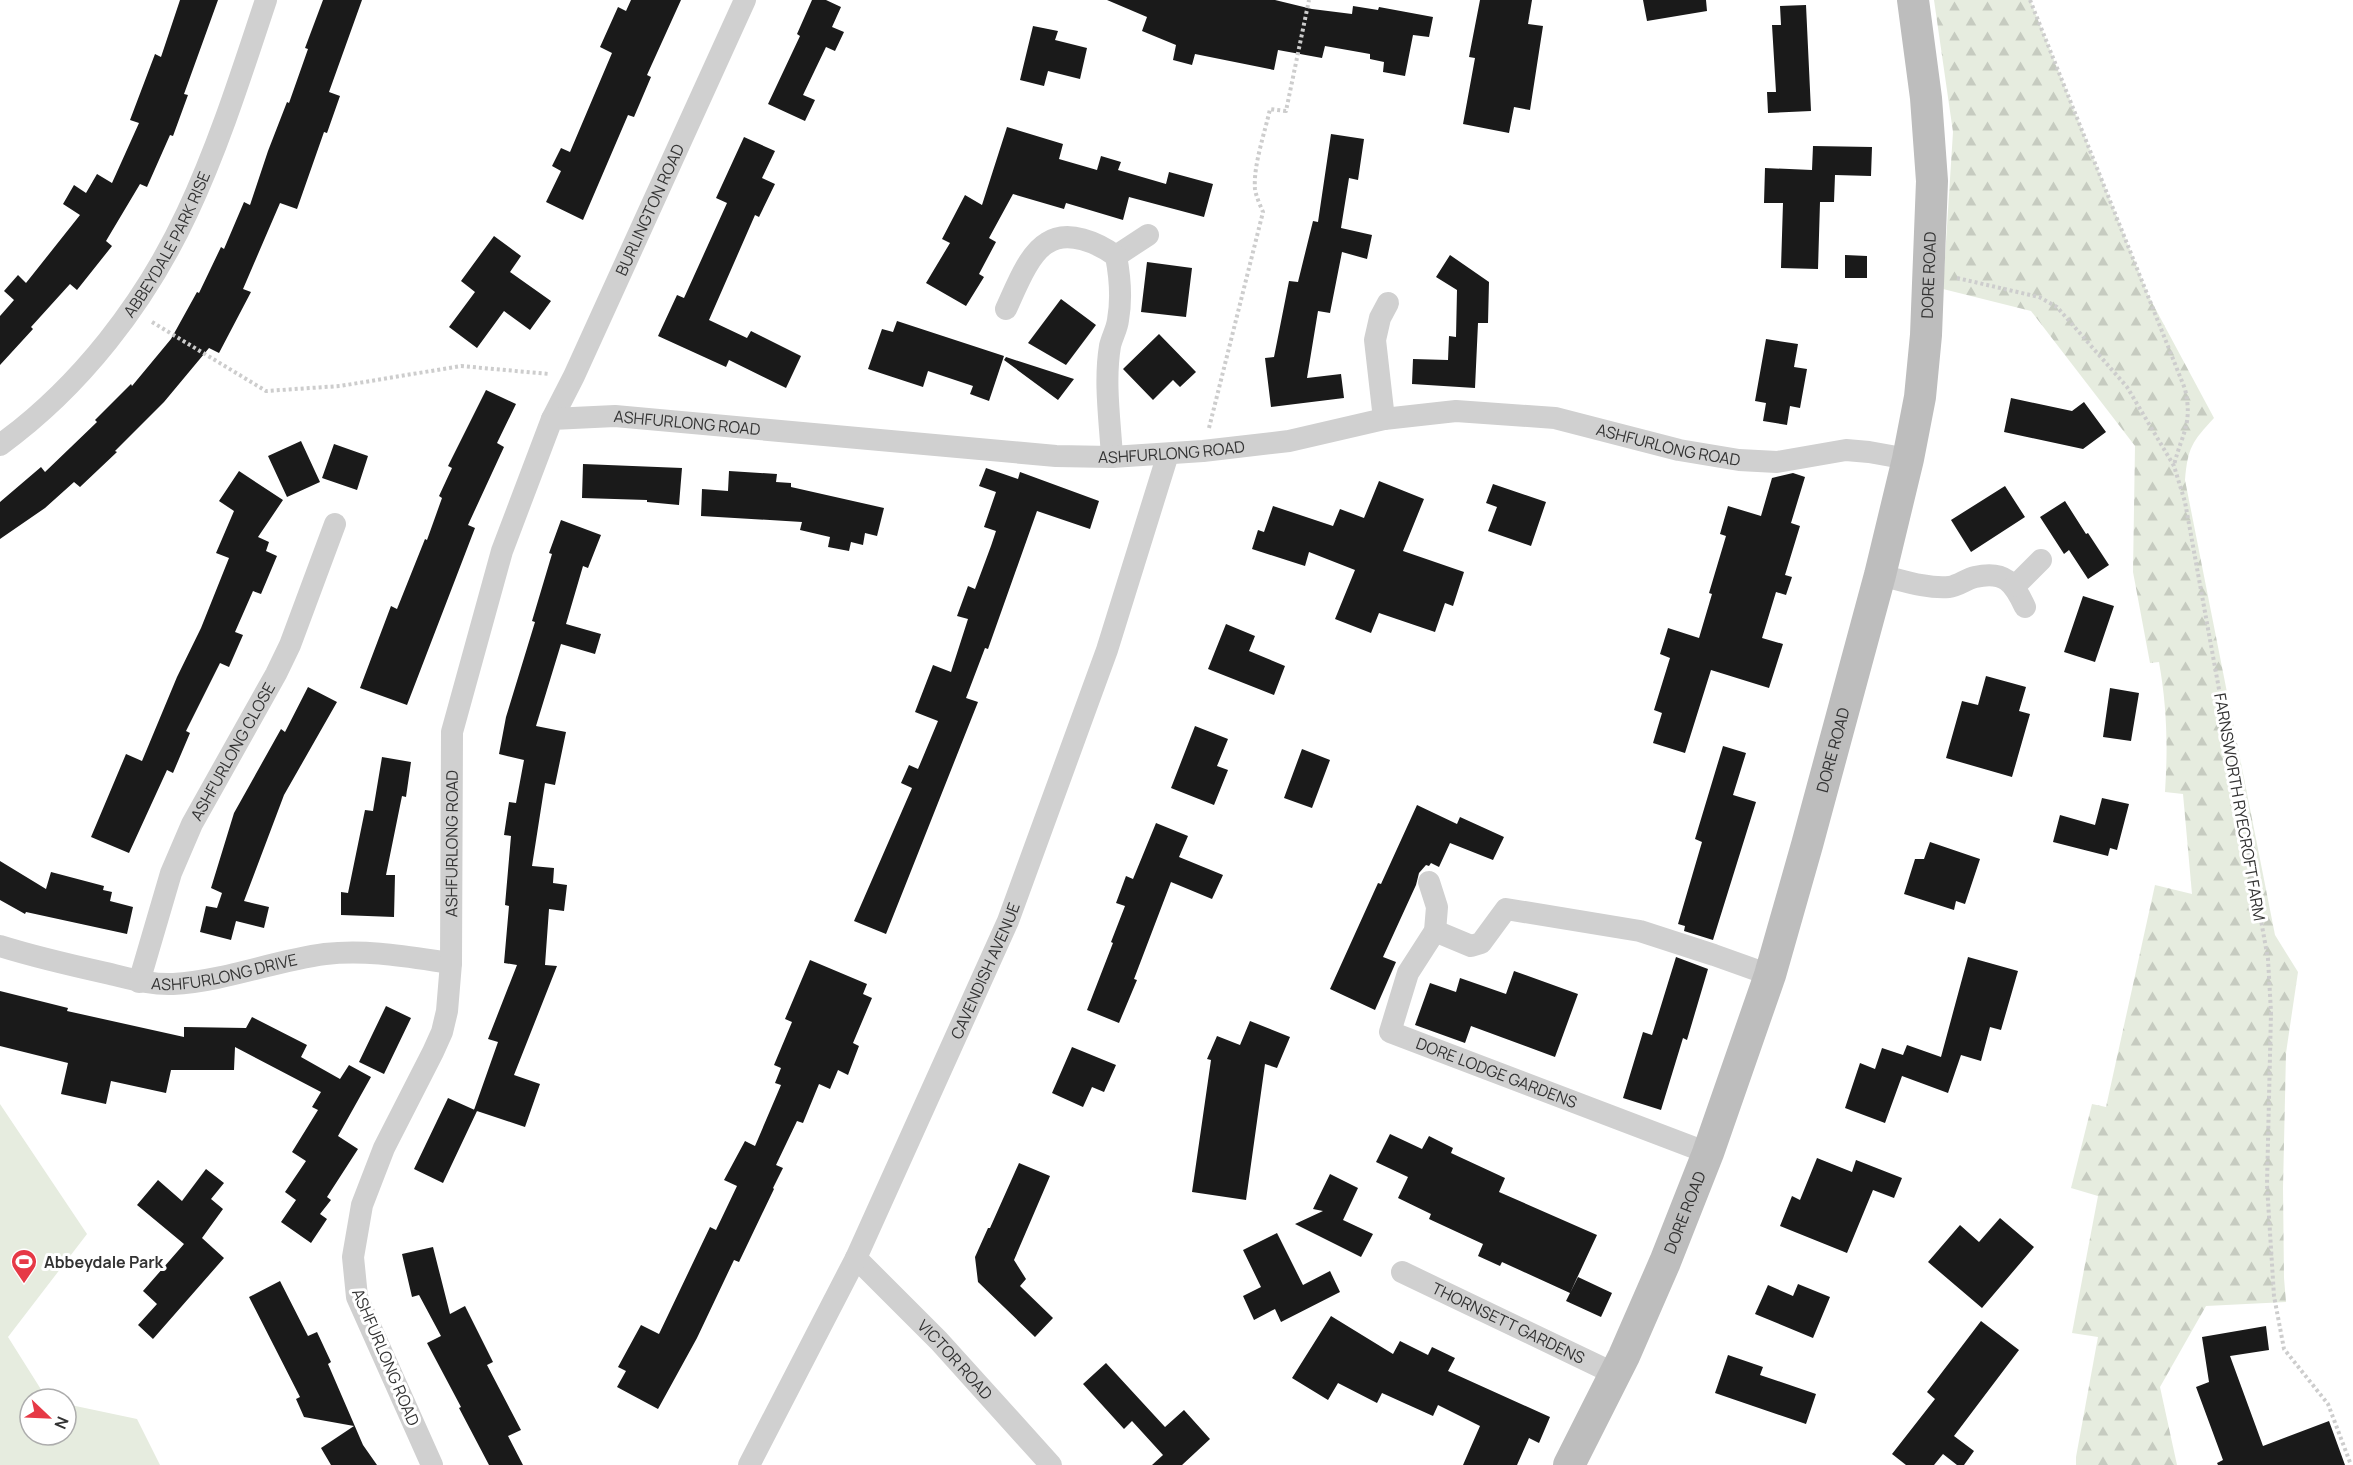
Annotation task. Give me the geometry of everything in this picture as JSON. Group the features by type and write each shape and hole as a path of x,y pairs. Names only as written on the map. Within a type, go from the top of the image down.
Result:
{"street":[{"name":"ABBEYDALE PARK RISE","path":"0,445 42,411 78,375 132,310 159,267 187,214 213,151 266,0"},
{"name":"BURLINGTON ROAD","path":"552,419 574,376 745,0"},
{"name":"DORE ROAD","path":"1569,1465 1616,1374 1665,1263 1708,1153 1770,975 1808,845 1880,575 1908,459 1920,397 1926,335 1932,181 1926,98 1913,0"},
{"path":"1116,256 1148,235"},
{"path":"1006,309 1029,264 1047,242 1067,238 1085,239 1101,245 1116,256 1120,277 1120,296 1118,321 1110,346 1108,380 1112,457"},
{"path":"1384,420 1375,340 1380,318 1388,303"},
{"name":"ASHFURLONG ROAD","path":"432,1465 357,1297 352,1257 362,1205 380,1157 442,1032 447,1011 451,963 453,837 450,765 452,732 502,551 552,419 615,417 1056,456 1112,457 1203,451 1289,441 1422,413 1490,412 1555,418 1679,450 1739,460 1777,462 1846,450 1908,459"},
{"name":"CAVENDISH AVENUE","path":"750,1465 856,1258 1008,921 1107,650 1168,454"},
{"name":"ASHFURLONG CLOSE","path":"140,982 171,873 183,844 276,674 298,625 335,524"},
{"path":"2015,586 2041,560"},
{"path":"1880,575 1934,586 1951,587 1976,577 1995,576 2015,586 2025,607"},
{"path":"1429,882 1437,907 1435,931 1471,946 1481,943 1506,909 1640,931 1770,975"},
{"name":"DORE LODGE GARDENS","path":"1435,931 1408,973 1390,1032 1708,1153"},
{"name":"ASHFURLONG DRIVE","path":"0,946 33,957 140,982 171,984 224,978 323,954 349,952 375,952 451,963"},
{"name":"VICTOR ROAD","path":"856,1258 939,1341 1051,1465"},
{"name":"THORNSETT GARDENS","path":"1402,1272 1616,1374"}],"path":[{"path":"1203,451 1263,212 1255,191 1266,125 1270,109 1286,111 1309,0"},
{"path":"2030,0 2185,388 2189,407 2188,420 2174,466"},
{"name":"FARNSWORTH RYECROFT FARM","path":"1927,272 2039,297 2057,307 2127,387 2174,466 2185,502 2268,959 2271,1012 2267,1185 2274,1296 2284,1349 2328,1404 2351,1465"},
{"path":"132,310 266,391 340,386 461,366 574,376"}],"green space":[{"path":"1934,0 2030,0 2148,295 2214,418 2192,446 2185,480 2275,935 2298,972 2286,1053 2283,1188 2286,1302 2206,1306 2160,1387 2177,1465 2076,1465 2098,1337 2072,1333 2098,1196 2071,1188 2092,1104 2106,1107 2155,885 2192,894 2183,794 2165,792 2166,727 2159,662 2150,663 2133,572 2135,446 2031,311 1943,289 1953,132"},
{"name":"Abbeydale Park","path":"0,1104 87,1234 8,1337 39,1387 18,1387 18,1447 78,1447 78,1407 137,1419 160,1465 0,1465"}],"building":[{"path":"180,0 218,0 184,94 188,95 173,136 170,135 147,187 140,184 106,241 112,246 77,290 70,284 0,365 0,316 14,300 4,291 18,275 26,283 80,215 63,204 74,185 86,193 97,174 112,183 139,123 130,120 155,54 161,57"},
{"path":"323,0 362,0 329,92 340,96 327,133 324,132 297,209 280,203 243,289 251,292 219,353 209,348 164,402 80,487 74,482 45,508 0,539 0,502 41,467 45,472 97,422 95,420 131,384 132,386 171,339 197,292 199,293 221,247 224,249 244,202 250,205 268,151 287,102 289,103 308,49 305,48"},
{"path":"631,0 681,0 647,75 651,77 634,117 628,115 583,220 546,202 561,171 552,166 561,148 570,152 612,53 600,47 618,7 626,11"},
{"path":"812,0 826,0 841,7 832,27 844,32 835,51 826,47 803,95 815,100 805,121 768,104 800,36 797,34"},
{"path":"1107,0 1275,0 1312,9 1352,14 1353,6 1378,10 1379,7 1433,17 1429,37 1413,35 1405,76 1383,72 1384,62 1370,59 1370,54 1325,46 1322,58 1278,50 1274,70 1195,54 1192,65 1173,60 1176,45 1142,31 1147,17"},
{"path":"1480,0 1532,0 1528,24 1543,26 1530,110 1514,107 1509,133 1463,124 1475,58 1469,57"},
{"path":"1643,0 1706,0 1707,11 1647,21"},
{"path":"1806,5 1811,111 1768,113 1767,92 1776,92 1772,25 1781,25 1780,6"},
{"path":"1033,26 1058,31 1055,40 1087,48 1080,79 1048,71 1044,86 1020,80"},
{"path":"1007,127 1063,144 1059,159 1097,170 1101,156 1121,162 1118,170 1166,184 1169,172 1213,184 1204,217 1129,197 1123,220 1066,203 1064,209 1013,194 989,238 996,242 979,274 984,277 966,306 926,283 950,243 942,239 965,195 982,205"},
{"path":"1331,134 1364,139 1358,180 1349,178 1341,228 1372,235 1367,259 1342,252 1330,313 1318,311 1307,378 1341,374 1344,398 1271,407 1265,358 1274,357 1289,281 1298,282 1313,221 1318,222"},
{"path":"744,137 775,151 762,178 775,184 759,217 755,215 709,320 747,338 751,331 801,356 786,388 729,360 726,367 658,336 677,295 684,298 727,203 716,198"},
{"path":"1813,146 1872,147 1871,176 1835,175 1834,202 1820,202 1818,269 1781,268 1783,203 1764,203 1765,168 1812,170"},
{"path":"494,236 521,256 510,272 551,301 530,330 504,311 477,348 449,327 475,292 461,281"},
{"path":"1450,255 1489,282 1488,323 1478,323 1475,388 1412,384 1413,359 1448,360 1449,336 1456,337 1457,290 1436,277"},
{"path":"1845,255 1867,256 1867,278 1845,278"},
{"path":"1147,262 1192,268 1186,317 1141,312"},
{"path":"1061,299 1096,325 1066,365 1028,343"},
{"path":"897,321 1004,356 989,401 970,394 973,386 928,371 923,387 868,369 882,329 893,332"},
{"path":"1159,334 1196,372 1180,387 1173,380 1153,400 1123,369"},
{"path":"1766,339 1798,344 1794,367 1807,369 1800,408 1790,406 1787,425 1763,421 1766,403 1755,401"},
{"path":"1006,357 1074,379 1058,400 1004,360"},
{"path":"486,390 516,404 497,443 504,447 468,525 475,528 407,705 360,688 391,606 397,609 425,539 427,540 442,498 439,496 452,468 448,466"},
{"path":"2011,398 2072,411 2084,402 2106,432 2083,449 2004,432"},
{"path":"301,441 320,482 287,497 268,456"},
{"path":"334,444 368,456 357,490 322,478"},
{"path":"583,464 682,468 679,505 647,502 647,500 582,498"},
{"path":"986,468 1018,479 1020,472 1099,501 1090,529 1037,511 988,649 985,648 966,698 978,702 886,934 854,921 912,788 901,783 909,765 918,769 938,721 915,712 933,665 951,672 968,619 957,616 968,586 975,589 996,531 984,527 996,492 979,486"},
{"path":"239,471 283,500 258,537 269,542 266,551 277,556 261,594 253,591 235,632 243,635 229,667 220,663 186,731 190,733 173,773 167,770 129,853 91,837 126,754 142,761 177,677 201,628 229,558 216,553 234,511 219,501"},
{"path":"729,471 777,474 776,482 791,483 791,487 884,508 877,536 865,533 863,545 851,542 849,551 828,547 830,537 800,530 802,522 701,516 702,489 728,491"},
{"path":"1793,473 1805,477 1791,523 1800,526 1785,575 1792,577 1786,595 1776,592 1762,638 1783,644 1769,688 1711,670 1685,753 1653,743 1662,713 1654,710 1670,658 1660,654 1668,628 1699,638 1712,594 1709,593 1726,536 1720,534 1728,506 1761,516 1772,478"},
{"path":"1379,481 1424,499 1403,551 1464,572 1453,606 1445,603 1435,632 1379,613 1371,633 1335,619 1355,570 1309,552 1305,566 1252,549 1258,530 1264,532 1273,506 1333,526 1340,509 1364,518"},
{"path":"1493,484 1546,502 1531,546 1488,531 1497,507 1486,503"},
{"path":"2005,486 2025,517 1971,552 1951,520"},
{"path":"2065,501 2109,565 2088,579 2069,550 2064,554 2040,517"},
{"path":"561,520 601,535 588,568 583,566 566,624 601,634 595,654 561,644 536,726 566,732 555,785 545,783 532,866 554,868 553,883 567,885 564,911 549,909 545,965 557,966 514,1075 540,1084 525,1127 474,1110 498,1042 488,1039 517,965 504,963 509,906 505,905 511,836 504,835 509,802 516,803 524,760 499,754 506,717 535,622 532,621 552,554 549,553"},
{"path":"2083,596 2114,606 2095,662 2064,652"},
{"path":"1226,624 1255,636 1249,651 1285,666 1274,695 1208,669"},
{"path":"1986,676 2026,687 2019,711 2030,714 2012,777 1946,758 1962,701 1978,705"},
{"path":"308,687 337,702 284,795 244,901 269,907 264,928 236,921 231,940 200,932 206,906 217,908 222,893 211,888 234,813 281,729 285,732"},
{"path":"2110,688 2139,693 2131,741 2103,737"},
{"path":"1195,726 1228,739 1217,766 1228,770 1214,805 1171,788"},
{"path":"1723,746 1746,753 1733,795 1756,802 1713,940 1684,931 1685,926 1678,924 1702,842 1695,839"},
{"path":"1302,749 1330,760 1312,808 1284,798"},
{"path":"382,757 411,762 406,797 402,796 386,875 395,875 394,917 341,915 341,892 348,893 365,810 373,811"},
{"path":"2102,798 2129,804 2117,850 2110,848 2108,856 2053,842 2060,815 2095,825"},
{"path":"1417,805 1457,824 1460,817 1504,837 1493,860 1450,843 1439,867 1431,863 1419,873 1416,885 1383,957 1396,962 1375,1010 1330,989 1378,883 1381,884"},
{"path":"1156,823 1188,836 1179,857 1223,875 1212,899 1171,882 1134,979 1137,980 1119,1023 1087,1010 1125,906 1116,903 1126,876 1133,879"},
{"path":"1930,842 1980,859 1965,904 1956,901 1954,910 1904,894 1915,859 1924,859"},
{"path":"0,861 46,889 51,872 104,886 103,890 112,892 110,901 133,907 127,934 26,912 25,914 0,900"},
{"path":"1676,957 1708,969 1687,1040 1683,1038 1661,1110 1623,1098 1643,1032 1652,1035"},
{"path":"1968,957 2018,971 2001,1030 1990,1027 1981,1061 1961,1055 1948,1093 1902,1076 1885,1123 1845,1108 1860,1063 1875,1069 1882,1048 1903,1055 1907,1045 1941,1057"},
{"path":"810,960 867,984 863,994 872,998 853,1043 859,1046 848,1075 838,1070 830,1089 819,1084 803,1123 797,1121 776,1165 783,1168 739,1262 734,1260 697,1338 658,1409 617,1387 626,1371 618,1367 641,1325 659,1334 710,1227 716,1230 737,1186 724,1180 745,1141 755,1146 781,1085 775,1083 781,1068 774,1065 792,1022 785,1019"},
{"path":"1514,971 1578,994 1555,1057 1471,1026 1465,1043 1415,1025 1430,983 1456,992 1460,978 1506,994"},
{"path":"0,991 68,1008 67,1011 184,1037 184,1027 246,1028 252,1017 307,1045 301,1057 340,1079 349,1065 371,1077 338,1136 358,1149 327,1197 331,1200 320,1214 327,1219 311,1243 281,1222 296,1200 285,1192 306,1161 292,1152 318,1110 312,1107 321,1092 235,1047 234,1070 171,1070 166,1093 111,1081 106,1104 61,1094 68,1063 0,1046"},
{"path":"386,1006 411,1018 384,1074 359,1062"},
{"path":"1250,1021 1290,1037 1277,1068 1265,1064 1246,1200 1192,1192 1211,1060 1207,1059 1217,1036 1240,1045"},
{"path":"1072,1047 1116,1065 1104,1092 1092,1087 1083,1107 1052,1093"},
{"path":"448,1098 477,1111 443,1183 414,1169"},
{"path":"1390,1134 1422,1149 1429,1136 1453,1148 1451,1153 1505,1178 1499,1192 1597,1235 1570,1293 1502,1262 1500,1266 1478,1256 1483,1244 1429,1219 1431,1214 1398,1198 1408,1177 1376,1162"},
{"path":"1817,1158 1852,1172 1856,1160 1902,1178 1894,1198 1873,1190 1847,1253 1780,1226 1792,1196 1800,1200"},
{"path":"1019,1163 1050,1176 1014,1260 1026,1279 1020,1286 1053,1318 1035,1337 978,1282 975,1257"},
{"path":"206,1169 224,1183 211,1199 223,1209 202,1238 224,1258 153,1339 138,1325 157,1304 143,1291 184,1244 137,1205 158,1180 182,1201"},
{"path":"1330,1174 1358,1188 1343,1220 1373,1234 1361,1257 1295,1224 1323,1211 1313,1209"},
{"path":"2000,1218 2034,1247 1982,1308 1928,1262 1960,1225 1979,1242"},
{"path":"1277,1233 1303,1285 1330,1271 1340,1292 1281,1322 1275,1309 1254,1320 1243,1296 1261,1287 1243,1250"},
{"path":"433,1247 450,1314 465,1306 493,1362 487,1365 521,1430 508,1436 523,1465 489,1465 427,1343 441,1336 419,1295 412,1297 402,1254"},
{"path":"1578,1277 1612,1293 1601,1317 1566,1301"},
{"path":"280,1281 308,1336 317,1332 331,1362 328,1364 363,1445 377,1465 331,1465 321,1448 354,1426 304,1417 296,1399 300,1397 249,1297"},
{"path":"1798,1284 1830,1297 1813,1338 1755,1314 1768,1285 1793,1296"},
{"path":"1331,1316 1393,1354 1400,1341 1428,1355 1432,1347 1455,1358 1448,1371 1550,1417 1539,1443 1529,1438 1517,1465 1463,1465 1480,1426 1438,1405 1433,1416 1382,1393 1377,1403 1338,1383 1328,1400 1292,1378"},
{"path":"1981,1321 2019,1350 1954,1436 1974,1451 1964,1465 1957,1465 1943,1454 1934,1465 1906,1465 1892,1454 1935,1399 1927,1392"},
{"path":"2266,1326 2269,1350 2230,1356 2263,1446 2329,1421 2345,1465 2218,1465 2217,1463 2223,1460 2196,1387 2209,1382 2202,1337"},
{"path":"1728,1355 1763,1367 1760,1375 1816,1394 1806,1424 1715,1393"},
{"path":"1106,1363 1165,1427 1184,1410 1210,1439 1182,1465 1152,1465 1163,1455 1132,1421 1124,1429 1083,1384"}],"place":[{"name":"Abbeydale Park","path":"24,1285"}]}
